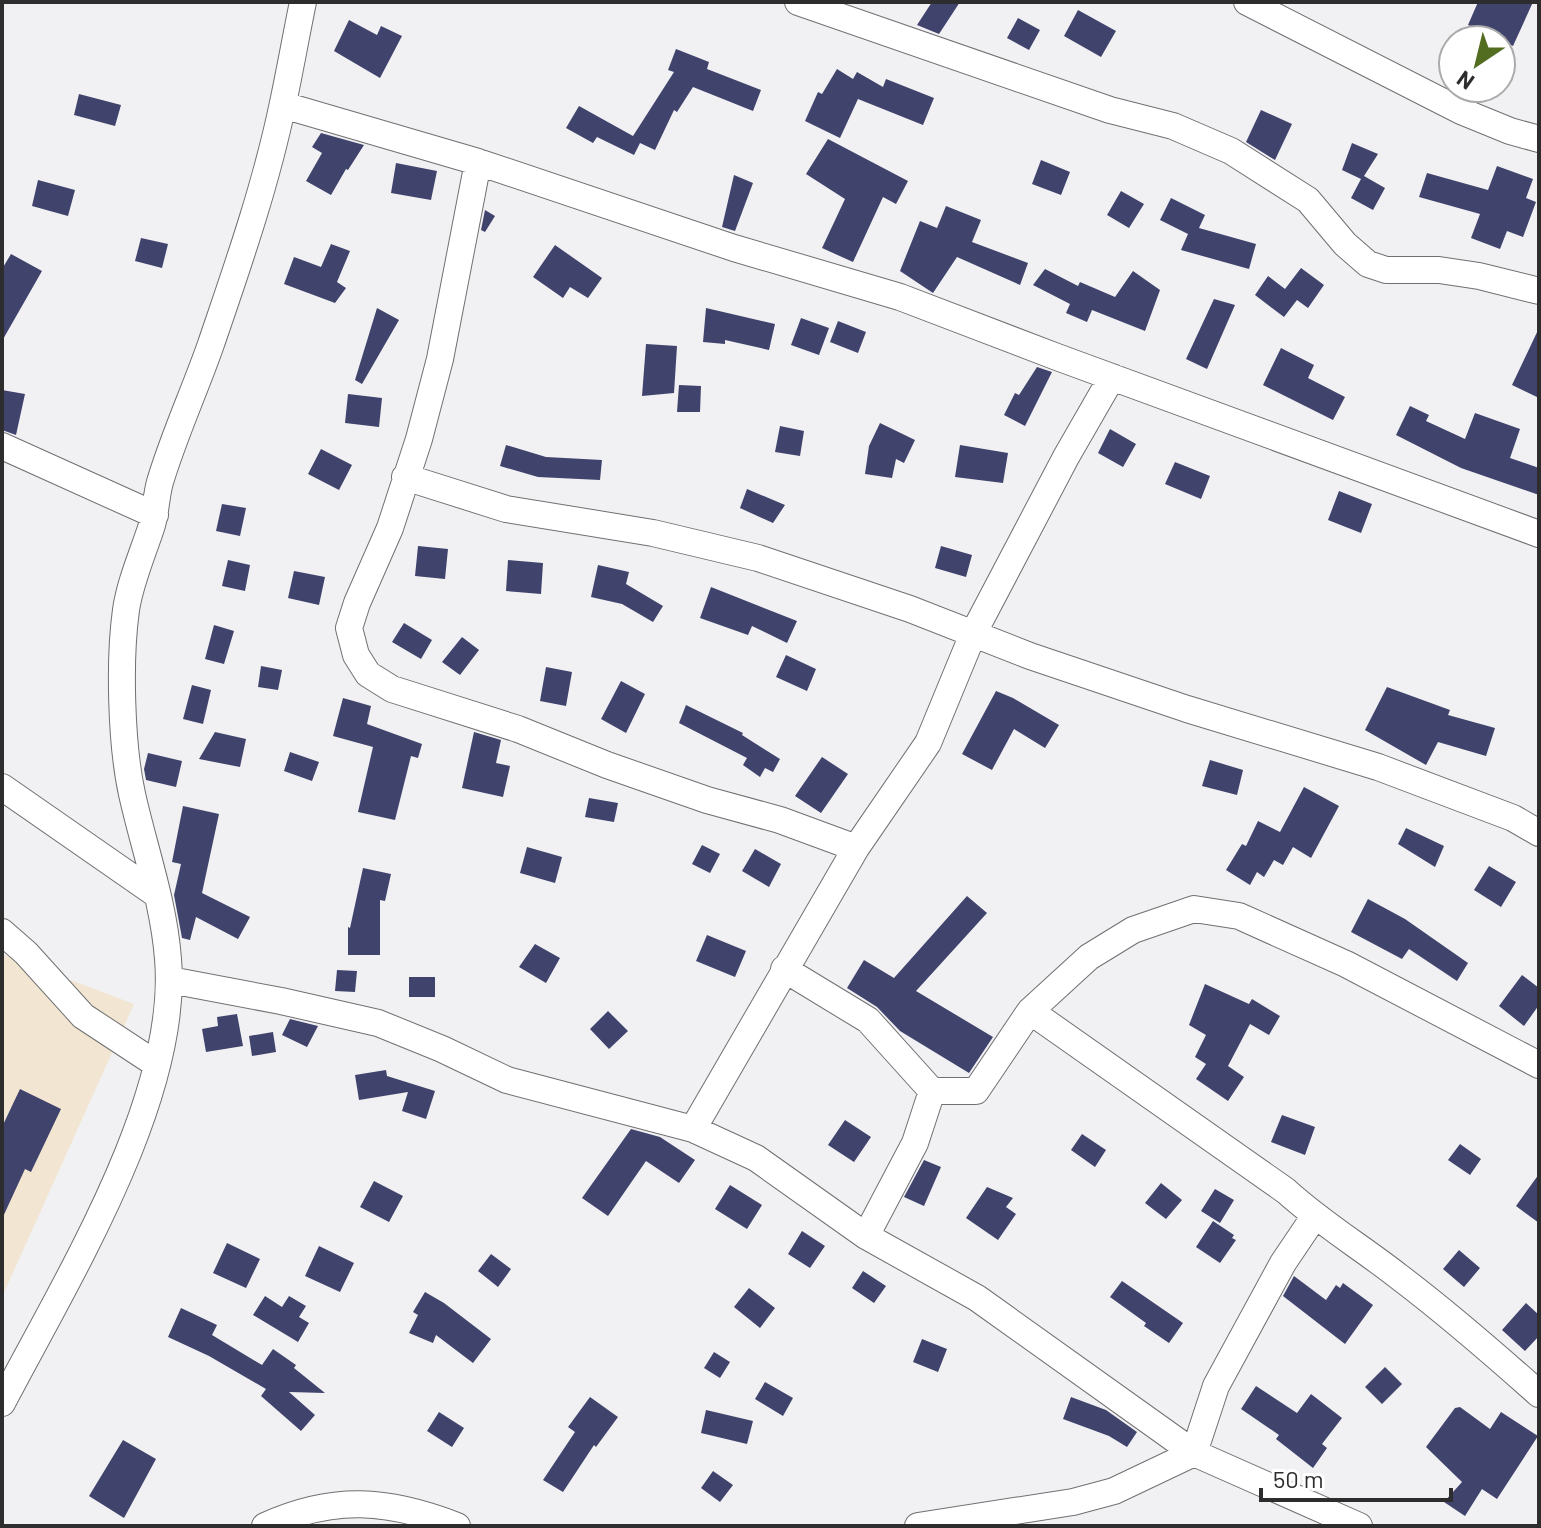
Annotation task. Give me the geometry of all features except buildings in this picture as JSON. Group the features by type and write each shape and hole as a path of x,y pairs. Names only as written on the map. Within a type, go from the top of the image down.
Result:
{"street":[{"path":"2,1403 87,1240 138,1131 166,1019 170,980 168,955 131,791 122,701 126,609 155,515 159,484 211,344 255,209 283,105 303,2"},
{"path":"798,2 1110,110 1173,126 1231,151 1308,200 1345,244 1368,264 1386,270 1439,270 1479,276 1539,291"},
{"path":"1247,2 1461,111 1539,139"},
{"path":"283,105 478,162 734,248 900,297 1539,534"},
{"path":"478,162 440,359 419,439 390,528 349,628 356,655 368,674 392,689 518,729 607,765 707,800 780,820 856,848"},
{"path":"693,1129 856,848 928,743 973,634 1066,457 1112,377"},
{"path":"2,446 155,515"},
{"path":"405,477 506,509 653,533 758,558 1187,709 1378,767 1513,818 1539,833"},
{"path":"2,787 156,894"},
{"path":"784,969 868,1020 932,1091 976,1091 1030,1011 1089,957 1133,930 1194,909 1239,916 1346,964 1539,1065"},
{"path":"2,932 26,953 83,1016 156,1064"},
{"path":"170,980 378,1023 507,1080 693,1129 756,1158 866,1236 977,1298 1194,1453 1359,1526"},
{"path":"1030,1011 1286,1191 1314,1217 1395,1273 1469,1332 1539,1394"},
{"path":"866,1236 915,1143 932,1091"},
{"path":"934,1525 1073,1502 1114,1491 1194,1453 1216,1386 1283,1263 1314,1217"},
{"path":"265,1526 321,1506 375,1503 452,1525"}],"shaded area":[{"path":"2,954 134,1004 2,1297"}]}
